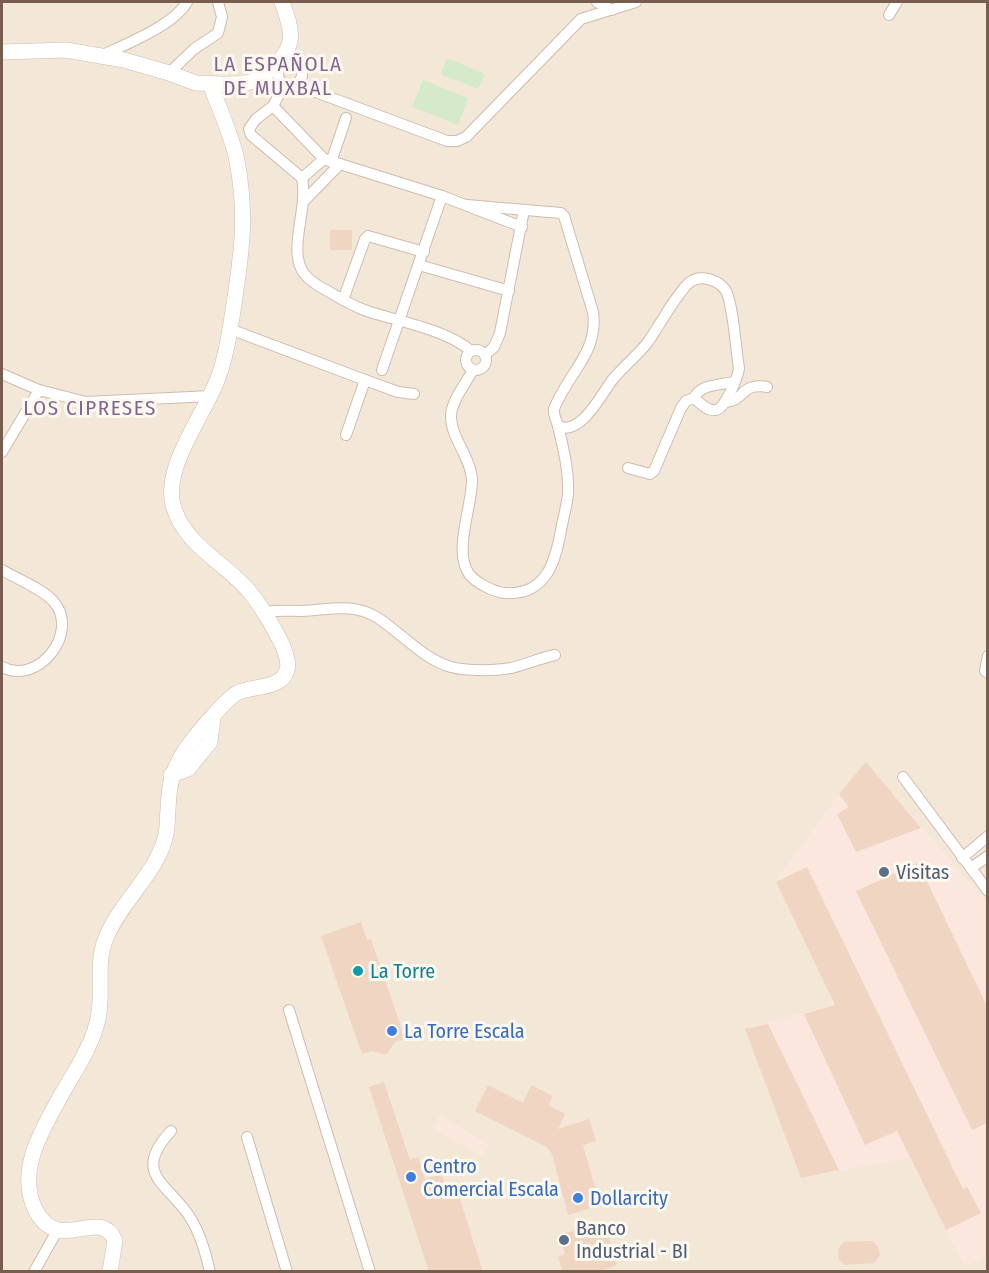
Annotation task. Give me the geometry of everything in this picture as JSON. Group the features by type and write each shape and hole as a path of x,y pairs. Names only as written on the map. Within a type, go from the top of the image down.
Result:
{"street":[{"path":"103,56 164,23 185,6 196,2"},
{"path":"170,73 194,49 218,33 222,17 218,2"},
{"path":"282,2 288,20 290,57 276,79 273,106 256,119 250,126 249,132 302,178 304,200 297,253 301,269 317,285 343,300 365,310 456,340 471,351"},
{"path":"597,2 612,10"},
{"path":"2,52 66,50 103,56 213,86 276,79 447,141 457,141 466,136 581,19 636,2"},
{"path":"889,15 897,2"},
{"path":"290,57 299,65 302,73 297,85"},
{"path":"110,1272 115,1240 108,1230 97,1226 57,1231 48,1225 35,1209 29,1182 30,1158 44,1126 89,1044 97,1022 100,1002 100,956 105,940 123,906 145,875 165,840 171,775 179,759 231,696 240,691 263,687 281,679 288,668 283,647 265,612 248,590 187,535 177,517 172,499 173,480 182,453 225,354 242,246 244,209 237,160 213,86"},
{"path":"273,106 332,162 467,204 522,227"},
{"path":"304,200 332,162 346,118"},
{"path":"302,178 332,162"},
{"path":"382,370 442,196"},
{"path":"467,204 561,213 564,216 596,326 594,336 554,409 567,467 568,494 554,561 551,570 540,584 512,594 499,593 473,578 465,566 463,556 472,478 451,417 454,405 473,370"},
{"path":"485,355 492,351 497,342 524,210"},
{"path":"343,300 368,236 424,252"},
{"path":"419,265 509,291"},
{"path":"558,426 563,428 574,426 588,414 613,379 646,344 690,283 697,279 710,279 719,283 726,291 730,303 739,368 721,408 715,411 709,409 694,398"},
{"path":"230,329 398,392 414,394"},
{"path":"479,350 485,355 484,366 481,369 473,370 468,366 467,354 471,351 479,350"},
{"path":"2,374 39,390 86,402 205,397"},
{"path":"346,435 365,380"},
{"path":"628,468 650,474 654,471 681,408 691,398 694,398 699,390 734,382"},
{"path":"725,402 732,402 752,386 766,387"},
{"path":"2,452 39,390"},
{"path":"2,570 54,602 59,609 61,632 52,653 36,667 19,673 2,667"},
{"path":"265,612 338,606 361,609 377,617 430,657 451,667 495,670 512,668 555,655"},
{"path":"987,656 985,671 987,673"},
{"path":"903,777 987,891"},
{"path":"962,858 987,836"},
{"path":"971,868 987,858 976,847"},
{"path":"289,1010 370,1272"},
{"path":"171,1131 155,1152 154,1170 164,1188 193,1222 210,1272"},
{"path":"247,1137 287,1272"},
{"path":"34,1272 57,1231"}],"shaded area":[{"path":"2,2 987,2 987,1271 2,1272"},
{"path":"866,762 987,903 987,1255 965,1266 908,1158 801,1178 745,1029 834,1004 775,882 839,794"},
{"name":"Centro Comercial Escala","path":"440,1115 489,1145 482,1157 432,1127"}],"green space":[{"path":"447,58 485,74 478,89 441,74"},
{"path":"423,80 468,98 458,125 412,107"}],"building":[{"path":"330,230 352,230 352,250 330,250"},
{"path":"866,762 921,828 856,852 837,814 849,807 839,794"},
{"path":"918,863 987,1006 987,1123 972,1130 856,891"},
{"path":"807,867 963,1189 967,1187 981,1213 946,1230 897,1131 865,1145 804,1014 835,1005 776,882"},
{"name":"La Torre","path":"361,922 367,940 371,939 405,1039 395,1042 386,1055 372,1051 362,1054 321,936"},
{"path":"768,1024 839,1170 801,1178 745,1029"},
{"name":"Centro Comercial Escala","path":"384,1082 410,1160 418,1157 425,1179 441,1174 448,1193 457,1190 483,1272 429,1272 369,1087"},
{"name":"Centro Comercial Escala","path":"488,1085 523,1103 531,1085 553,1096 548,1105 565,1114 558,1129 589,1119 596,1141 583,1145 600,1205 568,1215 552,1154 547,1147 475,1111"},
{"name":"Centro Comercial Escala","path":"605,1222 617,1265 598,1272 563,1272 558,1257 565,1254 559,1235"},
{"path":"873,1241 880,1255 874,1263 845,1265 839,1260 838,1249 844,1242"}],"place":[{"name":"Visitas","path":"884,872"},
{"name":"La Torre","path":"358,971"},
{"name":"La Torre Escala","path":"392,1031"},
{"name":"Centro Comercial Escala","path":"411,1177"},
{"name":"Dollarcity","path":"578,1198"},
{"name":"Banco Industrial - BI","path":"564,1240"}],"district":[{"name":"LA ESPAÑOLA DE MUXBAL","path":"278,76"},
{"name":"LOS CIPRESES","path":"90,408"}]}
